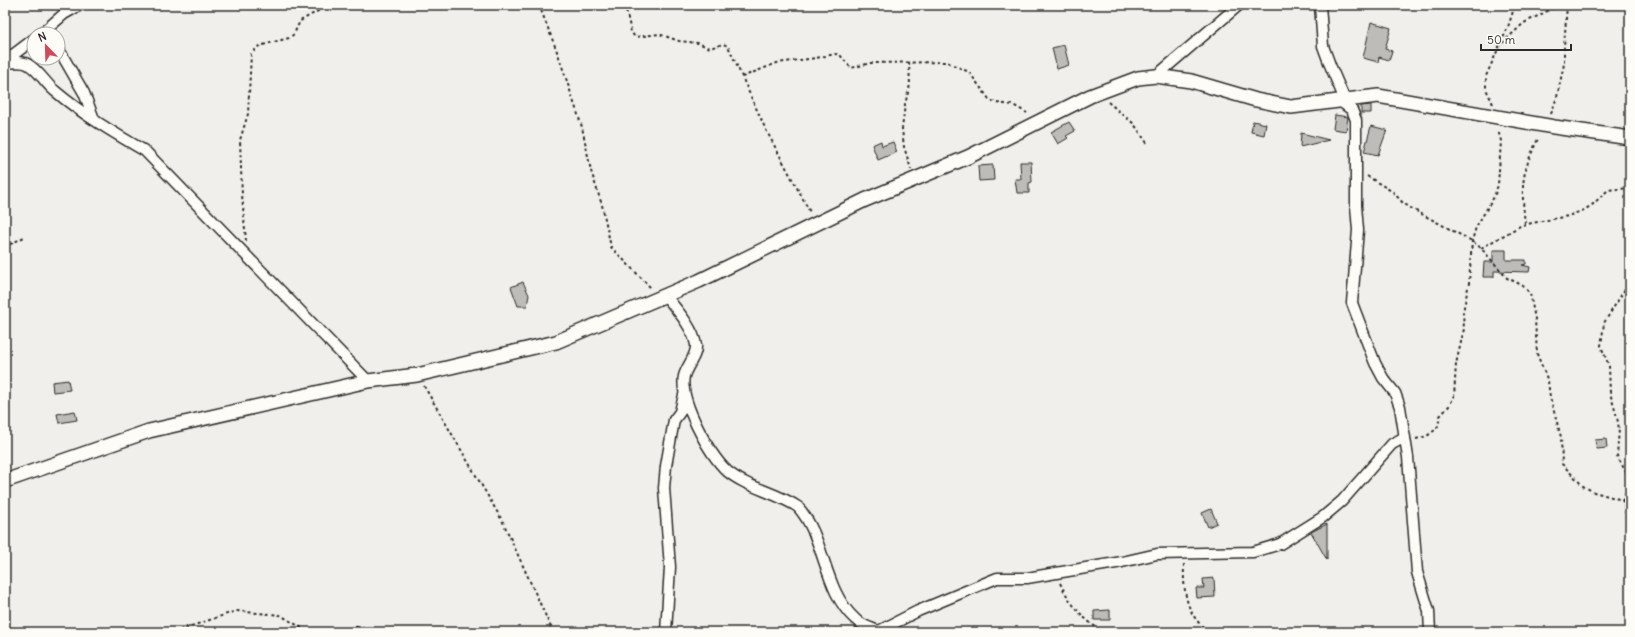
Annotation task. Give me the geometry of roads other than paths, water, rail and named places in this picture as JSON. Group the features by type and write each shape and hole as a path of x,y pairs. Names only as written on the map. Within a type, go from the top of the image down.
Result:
{"street":[{"path":"54,26 64,14 80,5"},
{"path":"1156,76 1239,5"},
{"path":"1320,5 1323,46 1342,100 1352,110 1356,120 1356,206 1358,230 1353,307 1378,368 1397,398 1406,439 1416,572 1429,611 1430,632"},
{"path":"5,62 26,45"},
{"path":"5,62 23,62 29,65 54,91 95,120 145,151 368,381"},
{"path":"66,62 84,93 95,120"},
{"path":"5,481 149,431 368,381 417,375 556,342 760,252 865,200 968,157 1094,95 1138,78 1156,76 1192,81 1277,106 1298,107 1378,96 1547,126 1630,138"},
{"path":"663,296 684,319 696,343 695,354 684,377 684,395 680,412 674,420 664,488 670,567 666,632"},
{"path":"684,395 707,446 722,466 737,478 791,502 805,515 816,536 839,600 856,620 879,632 918,611 997,578 1027,578 1122,562 1157,554 1187,552 1254,552 1280,544 1323,517 1342,501 1392,444 1406,439"}]}
